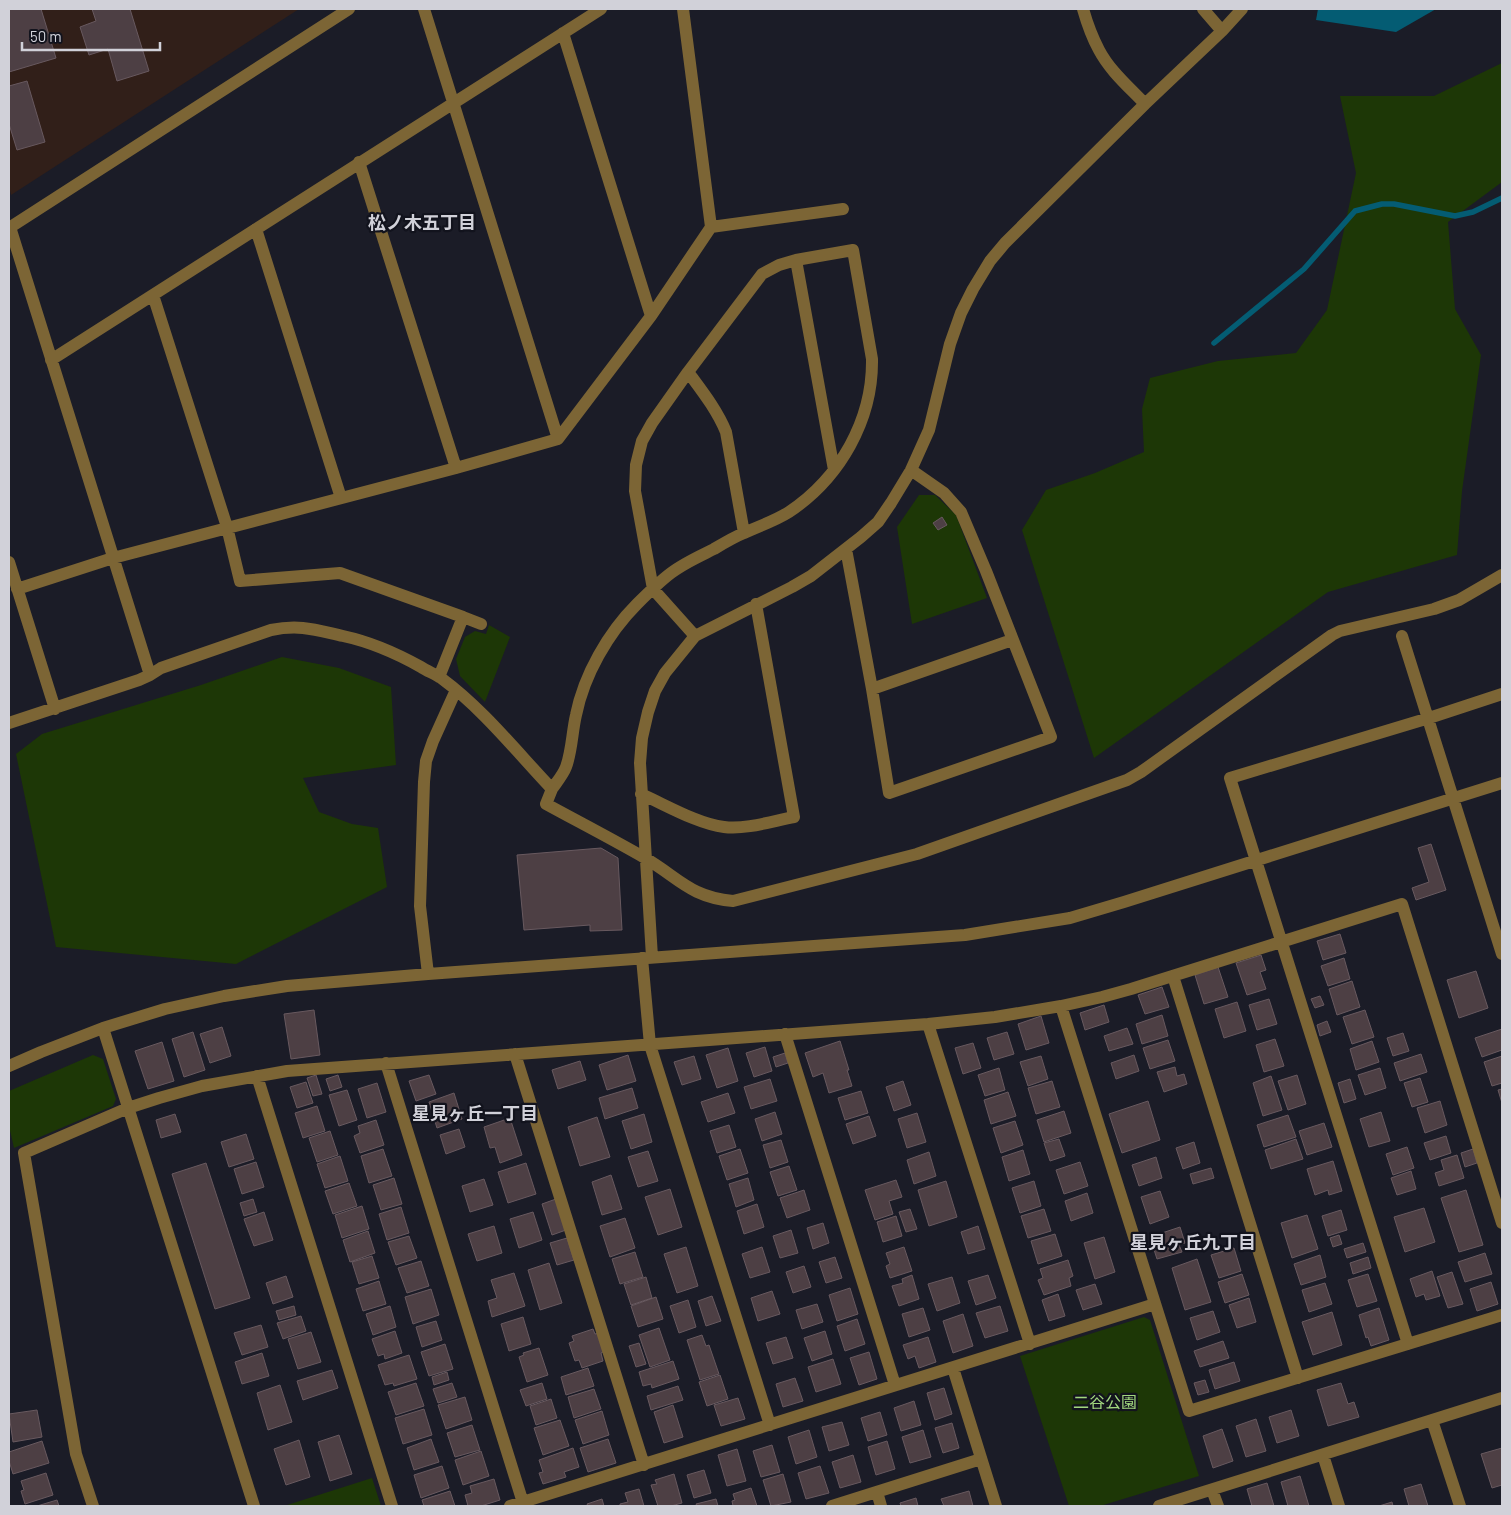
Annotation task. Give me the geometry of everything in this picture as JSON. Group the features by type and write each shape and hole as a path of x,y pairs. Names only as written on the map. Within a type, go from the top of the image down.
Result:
{"street":[{"path":"150,675 9,228 349,9"},
{"path":"424,9 558,439"},
{"path":"51,360 600,9"},
{"path":"17,589 113,558 456,468 558,439 651,316 711,227 683,9"},
{"path":"1084,9 1092,36 1099,51 1110,67 1145,104"},
{"path":"1202,9 1222,31"},
{"path":"770,1425 650,1044 646,859 640,764 642,738 652,698 664,673 695,636 811,576 878,522 911,470 929,430 950,344 961,313 972,289 990,261 1005,243 1145,104 1222,31 1242,9"},
{"path":"563,33 651,316"},
{"path":"359,162 456,468"},
{"path":"711,227 843,209"},
{"path":"256,229 341,498"},
{"path":"695,636 653,589 635,491 636,465 642,441 652,423 688,372 762,274 779,265 796,260 853,250 872,359 872,374 864,417 850,447 823,484 789,512 763,526 744,533 677,569 653,589 637,604 619,625 593,664 576,715 566,768 552,789 546,804 646,859 680,883 700,894 717,900 733,901 917,854 1127,780 1141,772 1332,635 1340,631 1434,609 1459,600 1502,575"},
{"path":"796,260 834,470"},
{"path":"153,296 227,527 240,581 340,573 481,624"},
{"path":"688,372 720,418 726,432 744,533"},
{"path":"846,549 889,793 1051,737 961,512 944,493 911,470"},
{"path":"9,562 55,709"},
{"path":"641,794 711,824 726,828 794,817 756,604"},
{"path":"439,677 463,616"},
{"path":"9,723 55,709 150,675 161,668 272,630 287,627 309,628 358,639 396,654 439,677 488,720 552,789"},
{"path":"1402,636 1502,954"},
{"path":"872,689 1012,640"},
{"path":"428,974 420,906 426,761 456,690"},
{"path":"1408,1344 1230,778 1502,694"},
{"path":"9,1066 103,1028 165,1009 224,996 287,986 956,936 1070,918 1502,782"},
{"path":"93,1506 76,1454 24,1153 128,1108 202,1086 287,1071 928,1024 995,1017 1061,1006 1132,989 1402,904 1502,1223"},
{"path":"1173,976 1298,1378"},
{"path":"1061,1006 1189,1411 1502,1315"},
{"path":"928,1024 1030,1344"},
{"path":"103,1028 254,1506"},
{"path":"785,1034 895,1385"},
{"path":"514,1054 644,1465"},
{"path":"386,1063 519,1505 1154,1304"},
{"path":"257,1076 392,1506"},
{"path":"953,1368 996,1506"},
{"path":"1159,1506 1502,1398"},
{"path":"1432,1420 1460,1506"},
{"path":"1322,1455 1339,1506"},
{"path":"832,1506 981,1459"},
{"path":"1212,1490 1218,1506"},
{"path":"876,1492 881,1506"}],"shaded area":[{"path":"9,9 299,9 11,195 9,186"}],"green space":[{"path":"1502,63 1502,182 1448,222 1455,309 1481,355 1462,491 1457,555 1328,592 1094,758 1022,530 1046,490 1095,473 1144,452 1142,409 1150,378 1218,361 1296,353 1327,310 1356,173 1340,96 1434,96"},
{"path":"919,495 935,495 956,515 987,598 912,624 897,527"},
{"path":"489,625 510,637 485,702 460,676 456,659 465,637 475,631 486,634"},
{"path":"282,657 339,668 391,687 396,765 303,778 319,812 352,824 378,828 387,887 236,964 56,947 16,754 42,734 201,685"},
{"path":"93,1055 103,1059 116,1099 113,1106 14,1148 9,1126 9,1091"},
{"name":"二谷公園","path":"1144,1317 1150,1320 1199,1476 1100,1506 1069,1506 1020,1356"},
{"path":"372,1478 381,1506 284,1506"}],"water":[{"path":"1318,9 1436,9 1396,32 1316,20"}],"building":[{"path":"9,9 41,9 56,58 9,72"},
{"path":"92,9 130,9 149,71 117,81 108,49 89,55 80,27 96,21"},
{"path":"27,81 45,142 17,150 9,124 9,86"},
{"path":"942,517 947,525 938,530 933,523"},
{"path":"1431,844 1446,890 1416,900 1412,888 1429,882 1418,848"},
{"path":"601,848 618,858 622,930 590,931 590,925 524,930 517,855"},
{"path":"1340,934 1346,953 1323,960 1317,941"},
{"path":"1261,955 1266,970 1260,972 1266,989 1247,995 1236,963"},
{"path":"1344,958 1350,979 1328,986 1321,966"},
{"path":"1218,967 1228,997 1204,1004 1195,975"},
{"path":"1476,971 1488,1008 1459,1018 1447,980"},
{"path":"1352,981 1360,1007 1337,1015 1329,989"},
{"path":"1162,987 1169,1007 1145,1014 1138,995"},
{"path":"1320,996 1324,1005 1315,1008 1311,999"},
{"path":"1269,999 1277,1024 1257,1030 1249,1005"},
{"path":"1237,1002 1246,1031 1224,1038 1215,1009"},
{"path":"1104,1005 1109,1022 1085,1030 1080,1013"},
{"path":"314,1010 320,1055 291,1059 284,1014"},
{"path":"1365,1010 1374,1037 1352,1044 1343,1017"},
{"path":"1162,1015 1168,1036 1142,1044 1136,1024"},
{"path":"1041,1016 1049,1043 1026,1050 1018,1024"},
{"path":"1327,1021 1331,1032 1320,1036 1317,1025"},
{"path":"222,1027 231,1056 210,1063 200,1034"},
{"path":"1127,1028 1133,1044 1109,1051 1104,1036"},
{"path":"1502,1029 1502,1050 1482,1057 1475,1038"},
{"path":"193,1032 205,1070 184,1077 172,1039"},
{"path":"1007,1032 1014,1054 994,1060 987,1038"},
{"path":"1403,1033 1409,1051 1393,1056 1387,1038"},
{"path":"1275,1039 1284,1066 1264,1072 1256,1045"},
{"path":"1168,1040 1175,1061 1150,1069 1143,1048"},
{"path":"840,1041 852,1086 829,1093 823,1073 813,1077 805,1053"},
{"path":"1372,1041 1379,1062 1356,1070 1350,1049"},
{"path":"162,1042 174,1081 148,1089 135,1051"},
{"path":"973,1043 981,1068 963,1074 955,1048"},
{"path":"765,1047 772,1071 754,1077 746,1053"},
{"path":"728,1048 738,1081 717,1088 706,1055"},
{"path":"785,1053 788,1063 776,1067 773,1057"},
{"path":"1421,1054 1427,1072 1400,1081 1394,1063"},
{"path":"628,1055 636,1081 607,1090 599,1065"},
{"path":"1134,1055 1139,1071 1116,1079 1111,1063"},
{"path":"694,1056 701,1079 682,1085 674,1062"},
{"path":"1041,1056 1048,1079 1028,1086 1020,1062"},
{"path":"1502,1056 1502,1083 1492,1086 1484,1062"},
{"path":"580,1061 586,1080 558,1089 552,1070"},
{"path":"1175,1067 1177,1076 1184,1074 1187,1084 1164,1092 1157,1072"},
{"path":"999,1068 1005,1090 985,1096 978,1075"},
{"path":"1380,1068 1386,1088 1365,1095 1358,1075"},
{"path":"316,1075 322,1094 313,1096 307,1078"},
{"path":"338,1075 342,1087 330,1091 326,1079"},
{"path":"429,1075 436,1094 416,1101 409,1081"},
{"path":"1297,1075 1306,1104 1288,1110 1278,1081"},
{"path":"1271,1076 1282,1110 1263,1116 1253,1083"},
{"path":"1420,1078 1428,1102 1412,1107 1404,1083"},
{"path":"770,1079 777,1101 751,1109 744,1087"},
{"path":"1350,1079 1356,1099 1344,1103 1338,1083"},
{"path":"903,1081 911,1105 894,1111 886,1087"},
{"path":"1052,1081 1060,1107 1036,1114 1028,1088"},
{"path":"306,1082 313,1103 297,1108 290,1087"},
{"path":"377,1083 386,1112 367,1118 358,1089"},
{"path":"632,1088 638,1108 605,1119 599,1098"},
{"path":"1502,1089 1502,1103 1498,1090"},
{"path":"347,1090 357,1120 339,1126 329,1095"},
{"path":"861,1091 868,1113 845,1120 838,1098"},
{"path":"1008,1092 1016,1116 991,1124 984,1100"},
{"path":"454,1093 462,1119 437,1128 429,1102"},
{"path":"728,1093 735,1113 708,1122 701,1102"},
{"path":"1148,1101 1160,1140 1122,1153 1109,1114"},
{"path":"1440,1101 1447,1125 1425,1133 1417,1108"},
{"path":"317,1106 325,1131 303,1138 295,1113"},
{"path":"1064,1111 1071,1133 1044,1142 1037,1120"},
{"path":"775,1112 782,1134 762,1141 755,1119"},
{"path":"1381,1112 1390,1141 1369,1147 1360,1119"},
{"path":"917,1113 926,1142 907,1148 898,1119"},
{"path":"175,1114 181,1132 161,1138 156,1120"},
{"path":"644,1114 652,1142 631,1149 622,1121"},
{"path":"1288,1115 1296,1137 1264,1147 1257,1125"},
{"path":"869,1116 876,1136 853,1144 846,1124"},
{"path":"597,1117 610,1157 580,1166 568,1127"},
{"path":"510,1118 522,1155 500,1163 495,1147 490,1148 484,1127"},
{"path":"376,1120 384,1145 360,1153 354,1136 360,1133 358,1126"},
{"path":"1015,1121 1023,1145 1001,1153 993,1128"},
{"path":"1324,1123 1332,1147 1307,1155 1299,1131"},
{"path":"729,1125 736,1147 717,1153 710,1131"},
{"path":"459,1129 465,1147 446,1154 440,1135"},
{"path":"330,1131 338,1155 317,1162 309,1138"},
{"path":"246,1134 254,1159 229,1167 221,1142"},
{"path":"1446,1136 1451,1153 1430,1160 1424,1143"},
{"path":"1059,1139 1065,1156 1050,1161 1044,1143"},
{"path":"1296,1139 1303,1159 1271,1169 1265,1150"},
{"path":"781,1140 788,1162 770,1168 763,1145"},
{"path":"1194,1142 1200,1163 1183,1169 1176,1148"},
{"path":"1407,1147 1414,1168 1393,1175 1386,1154"},
{"path":"383,1149 392,1176 369,1183 361,1156"},
{"path":"740,1149 748,1173 727,1180 719,1156"},
{"path":"1473,1149 1477,1163 1465,1167 1461,1153"},
{"path":"1023,1150 1030,1174 1009,1181 1002,1157"},
{"path":"648,1151 658,1181 638,1187 628,1157"},
{"path":"929,1152 936,1176 914,1184 907,1160"},
{"path":"1457,1155 1464,1178 1439,1186 1435,1173 1444,1170 1441,1160"},
{"path":"340,1156 348,1181 325,1188 317,1164"},
{"path":"1156,1157 1162,1178 1139,1186 1132,1165"},
{"path":"1333,1161 1342,1191 1329,1195 1328,1190 1315,1195 1307,1169"},
{"path":"256,1162 264,1187 242,1194 234,1169"},
{"path":"1080,1162 1088,1186 1064,1194 1056,1170"},
{"path":"206,1163 250,1298 215,1309 172,1174"},
{"path":"526,1163 536,1194 508,1203 498,1172"},
{"path":"789,1166 797,1190 778,1196 770,1172"},
{"path":"1211,1168 1214,1178 1193,1184 1190,1174"},
{"path":"1411,1171 1416,1189 1397,1195 1391,1178"},
{"path":"611,1175 622,1209 602,1215 592,1182"},
{"path":"394,1178 402,1204 381,1210 373,1185"},
{"path":"748,1178 754,1200 736,1207 729,1184"},
{"path":"484,1179 493,1205 470,1212 462,1186"},
{"path":"896,1180 902,1197 889,1201 893,1214 875,1220 865,1190"},
{"path":"946,1181 957,1217 929,1226 918,1190"},
{"path":"1034,1181 1041,1206 1020,1213 1012,1188"},
{"path":"349,1183 357,1206 333,1214 325,1191"},
{"path":"670,1189 682,1227 658,1235 645,1197"},
{"path":"804,1190 810,1210 787,1218 780,1198"},
{"path":"1466,1190 1483,1245 1459,1252 1441,1198"},
{"path":"1160,1191 1169,1217 1150,1224 1141,1197"},
{"path":"1087,1193 1093,1213 1071,1221 1065,1201"},
{"path":"253,1199 257,1212 244,1216 240,1203"},
{"path":"556,1199 566,1230 552,1235 542,1204"},
{"path":"757,1204 764,1227 744,1234 737,1211"},
{"path":"362,1206 369,1229 342,1238 335,1215"},
{"path":"401,1207 409,1233 387,1240 379,1214"},
{"path":"1424,1208 1435,1242 1405,1252 1394,1217"},
{"path":"910,1209 917,1229 906,1232 899,1212"},
{"path":"1044,1209 1051,1231 1028,1238 1021,1216"},
{"path":"1341,1210 1347,1230 1328,1236 1322,1216"},
{"path":"264,1212 273,1240 254,1246 244,1219"},
{"path":"533,1212 542,1240 519,1248 510,1219"},
{"path":"1307,1215 1318,1249 1292,1258 1281,1223"},
{"path":"896,1216 902,1236 883,1242 877,1222"},
{"path":"625,1218 635,1248 610,1257 600,1226"},
{"path":"823,1223 829,1243 813,1249 807,1228"},
{"path":"494,1226 502,1253 477,1261 468,1234"},
{"path":"978,1226 985,1249 968,1254 961,1232"},
{"path":"1180,1227 1185,1243 1179,1245 1182,1252 1157,1259 1150,1237"},
{"path":"791,1230 798,1253 780,1258 773,1236"},
{"path":"368,1231 375,1253 350,1262 343,1240"},
{"path":"1055,1234 1062,1256 1038,1264 1031,1241"},
{"path":"1339,1235 1342,1244 1333,1247 1330,1238"},
{"path":"409,1236 417,1258 396,1265 388,1242"},
{"path":"1104,1237 1115,1272 1095,1279 1084,1243"},
{"path":"567,1238 574,1260 557,1265 550,1243"},
{"path":"1363,1243 1366,1252 1347,1258 1344,1249"},
{"path":"686,1247 698,1286 677,1293 664,1254"},
{"path":"762,1247 770,1272 750,1278 742,1254"},
{"path":"904,1247 912,1271 890,1278 886,1266 890,1264 886,1253"},
{"path":"1234,1248 1241,1271 1219,1278 1211,1255"},
{"path":"635,1252 643,1277 620,1284 612,1259"},
{"path":"1485,1253 1492,1274 1465,1282 1458,1262"},
{"path":"1320,1255 1326,1277 1301,1285 1294,1264"},
{"path":"372,1256 379,1278 359,1284 352,1262"},
{"path":"835,1257 842,1278 826,1283 819,1262"},
{"path":"1368,1257 1371,1268 1353,1274 1350,1263"},
{"path":"1197,1259 1211,1302 1185,1310 1172,1268"},
{"path":"1068,1260 1073,1276 1069,1278 1071,1286 1044,1295 1038,1280 1043,1278 1040,1269"},
{"path":"421,1261 429,1286 407,1293 398,1268"},
{"path":"549,1263 562,1303 540,1310 528,1270"},
{"path":"804,1266 811,1287 793,1293 786,1272"},
{"path":"1432,1271 1440,1296 1426,1300 1424,1294 1416,1297 1410,1279"},
{"path":"1452,1272 1463,1304 1448,1308 1437,1277"},
{"path":"514,1273 525,1306 492,1317 488,1301 497,1298 491,1280"},
{"path":"1242,1274 1249,1295 1225,1303 1218,1282"},
{"path":"1368,1274 1377,1301 1357,1307 1348,1280"},
{"path":"912,1275 919,1299 899,1306 892,1286 903,1283 902,1279"},
{"path":"988,1275 996,1298 976,1305 968,1281"},
{"path":"286,1276 293,1297 273,1304 266,1283"},
{"path":"646,1277 652,1298 631,1305 624,1284"},
{"path":"952,1277 960,1303 937,1311 928,1284"},
{"path":"379,1281 386,1304 363,1311 356,1289"},
{"path":"1491,1282 1498,1304 1477,1311 1470,1289"},
{"path":"1325,1283 1332,1304 1309,1312 1302,1290"},
{"path":"1095,1284 1102,1304 1083,1310 1076,1290"},
{"path":"850,1288 858,1314 837,1321 829,1295"},
{"path":"431,1289 439,1315 413,1324 405,1297"},
{"path":"772,1291 780,1314 758,1321 751,1298"},
{"path":"1058,1294 1065,1316 1049,1321 1042,1300"},
{"path":"712,1296 721,1321 706,1326 698,1301"},
{"path":"656,1297 663,1319 638,1327 631,1306"},
{"path":"1249,1298 1256,1322 1237,1328 1229,1305"},
{"path":"688,1300 696,1327 679,1333 670,1306"},
{"path":"817,1304 823,1322 802,1329 796,1310"},
{"path":"294,1306 296,1315 279,1320 276,1311"},
{"path":"390,1306 396,1327 373,1335 366,1314"},
{"path":"1000,1306 1008,1331 985,1338 976,1313"},
{"path":"923,1308 930,1330 909,1337 902,1314"},
{"path":"1379,1308 1389,1340 1371,1346 1368,1337 1366,1338 1359,1315"},
{"path":"1213,1311 1220,1332 1197,1340 1190,1318"},
{"path":"1332,1312 1342,1345 1313,1355 1302,1322"},
{"path":"963,1314 973,1346 953,1353 943,1321"},
{"path":"301,1316 306,1331 283,1339 277,1323"},
{"path":"523,1317 531,1344 509,1351 501,1324"},
{"path":"857,1319 865,1344 845,1351 837,1326"},
{"path":"436,1321 442,1340 422,1347 416,1327"},
{"path":"261,1325 268,1347 242,1355 234,1333"},
{"path":"659,1328 670,1360 650,1367 639,1335"},
{"path":"593,1329 595,1334 599,1333 605,1351 601,1353 603,1361 582,1368 579,1360 575,1361 569,1343 574,1341 572,1336"},
{"path":"395,1331 402,1353 385,1359 384,1354 378,1356 372,1339"},
{"path":"825,1331 832,1354 812,1361 804,1338"},
{"path":"311,1332 321,1362 298,1369 288,1339"},
{"path":"702,1335 706,1346 709,1345 719,1374 700,1380 687,1340"},
{"path":"786,1337 793,1358 773,1364 766,1343"},
{"path":"928,1337 936,1362 919,1368 915,1356 908,1359 903,1345"},
{"path":"1223,1341 1229,1358 1200,1367 1194,1351"},
{"path":"639,1343 646,1364 636,1367 629,1346"},
{"path":"445,1344 453,1369 429,1376 421,1352"},
{"path":"539,1348 548,1375 527,1382 519,1357 524,1355 523,1353"},
{"path":"869,1352 877,1379 859,1385 850,1358"},
{"path":"262,1353 269,1376 242,1384 235,1362"},
{"path":"409,1355 417,1379 394,1386 393,1383 385,1385 378,1365"},
{"path":"833,1359 841,1384 816,1392 808,1367"},
{"path":"673,1361 679,1379 652,1388 651,1384 643,1386 639,1372"},
{"path":"1234,1362 1240,1381 1215,1389 1209,1370"},
{"path":"588,1368 594,1386 566,1395 561,1377"},
{"path":"332,1370 338,1388 303,1400 297,1381"},
{"path":"447,1372 449,1380 434,1385 432,1377"},
{"path":"720,1375 728,1399 707,1406 699,1382"},
{"path":"795,1378 803,1401 783,1407 776,1384"},
{"path":"1205,1380 1209,1392 1198,1395 1194,1383"},
{"path":"416,1383 424,1406 396,1415 388,1392"},
{"path":"452,1383 457,1397 438,1403 433,1389"},
{"path":"542,1383 547,1399 526,1406 520,1390"},
{"path":"1341,1383 1348,1404 1354,1402 1359,1417 1328,1426 1317,1390"},
{"path":"280,1385 292,1422 268,1430 257,1393"},
{"path":"678,1386 683,1400 651,1410 647,1396"},
{"path":"944,1388 952,1414 935,1420 927,1393"},
{"path":"594,1389 601,1409 574,1418 568,1397"},
{"path":"465,1397 472,1420 446,1429 438,1405"},
{"path":"738,1398 745,1419 721,1426 714,1405"},
{"path":"551,1399 557,1418 536,1425 530,1406"},
{"path":"914,1401 921,1425 901,1431 894,1408"},
{"path":"673,1405 683,1437 664,1443 654,1412"},
{"path":"424,1409 432,1435 403,1444 395,1418"},
{"path":"37,1410 42,1437 13,1442 9,1414"},
{"path":"1291,1410 1299,1436 1277,1443 1269,1417"},
{"path":"602,1411 609,1435 583,1444 575,1420"},
{"path":"880,1412 887,1435 868,1441 861,1418"},
{"path":"1256,1419 1266,1451 1246,1457 1236,1426"},
{"path":"560,1420 569,1446 543,1455 534,1428"},
{"path":"842,1422 849,1445 829,1451 822,1427"},
{"path":"952,1423 959,1448 943,1453 935,1428"},
{"path":"472,1425 480,1450 455,1457 447,1433"},
{"path":"1222,1429 1233,1461 1213,1468 1203,1436"},
{"path":"809,1430 817,1457 796,1464 788,1437"},
{"path":"923,1430 931,1457 910,1463 902,1437"},
{"path":"339,1435 352,1474 330,1481 318,1442"},
{"path":"431,1439 439,1462 414,1470 407,1448"},
{"path":"608,1439 616,1463 588,1472 580,1448"},
{"path":"299,1440 310,1477 286,1485 274,1449"},
{"path":"42,1441 49,1463 13,1474 9,1461 9,1452"},
{"path":"887,1441 895,1469 876,1475 868,1447"},
{"path":"772,1445 780,1472 761,1477 753,1451"},
{"path":"573,1448 579,1467 564,1472 566,1477 543,1484 539,1473 543,1472 539,1460"},
{"path":"1502,1448 1502,1485 1492,1488 1481,1454"},
{"path":"737,1449 746,1481 727,1486 718,1455"},
{"path":"481,1451 489,1476 463,1485 455,1460"},
{"path":"853,1455 861,1482 840,1488 832,1462"},
{"path":"442,1466 449,1488 421,1498 414,1475"},
{"path":"820,1466 829,1493 806,1499 798,1473"},
{"path":"704,1470 711,1493 694,1498 687,1475"},
{"path":"46,1473 53,1495 25,1504 21,1491 24,1490 21,1481"},
{"path":"674,1474 682,1503 671,1506 658,1506 651,1485 657,1484 655,1480"},
{"path":"783,1474 791,1502 771,1506 763,1480"},
{"path":"1300,1476 1309,1506 1288,1506 1281,1482"},
{"path":"494,1479 500,1500 481,1506 468,1506 465,1495 472,1493 470,1486"},
{"path":"1267,1483 1274,1506 1252,1506 1247,1489"},
{"path":"1421,1484 1428,1506 1409,1506 1404,1489"},
{"path":"751,1488 757,1506 733,1506 732,1501 735,1500 733,1494"},
{"path":"639,1489 644,1506 620,1506 620,1504 628,1502 625,1493"},
{"path":"450,1491 455,1506 424,1506 422,1500"},
{"path":"969,1491 973,1506 944,1506 941,1499"},
{"path":"916,1498 918,1506 901,1506 900,1503"},
{"path":"602,1499 604,1506 588,1506 587,1504"},
{"path":"716,1499 718,1506 697,1506 696,1504"},
{"path":"57,1500 59,1506 37,1506"},
{"path":"1392,1502 1393,1506 1379,1506"}],"waterway":[{"path":"1214,343 1304,269 1355,211 1382,204 1394,204 1455,216 1473,212 1502,198"}],"district":[{"name":"松ノ木五丁目","path":"422,222"},
{"name":"星見ヶ丘一丁目","path":"475,1113"},
{"name":"星見ヶ丘九丁目","path":"1193,1242"}]}
